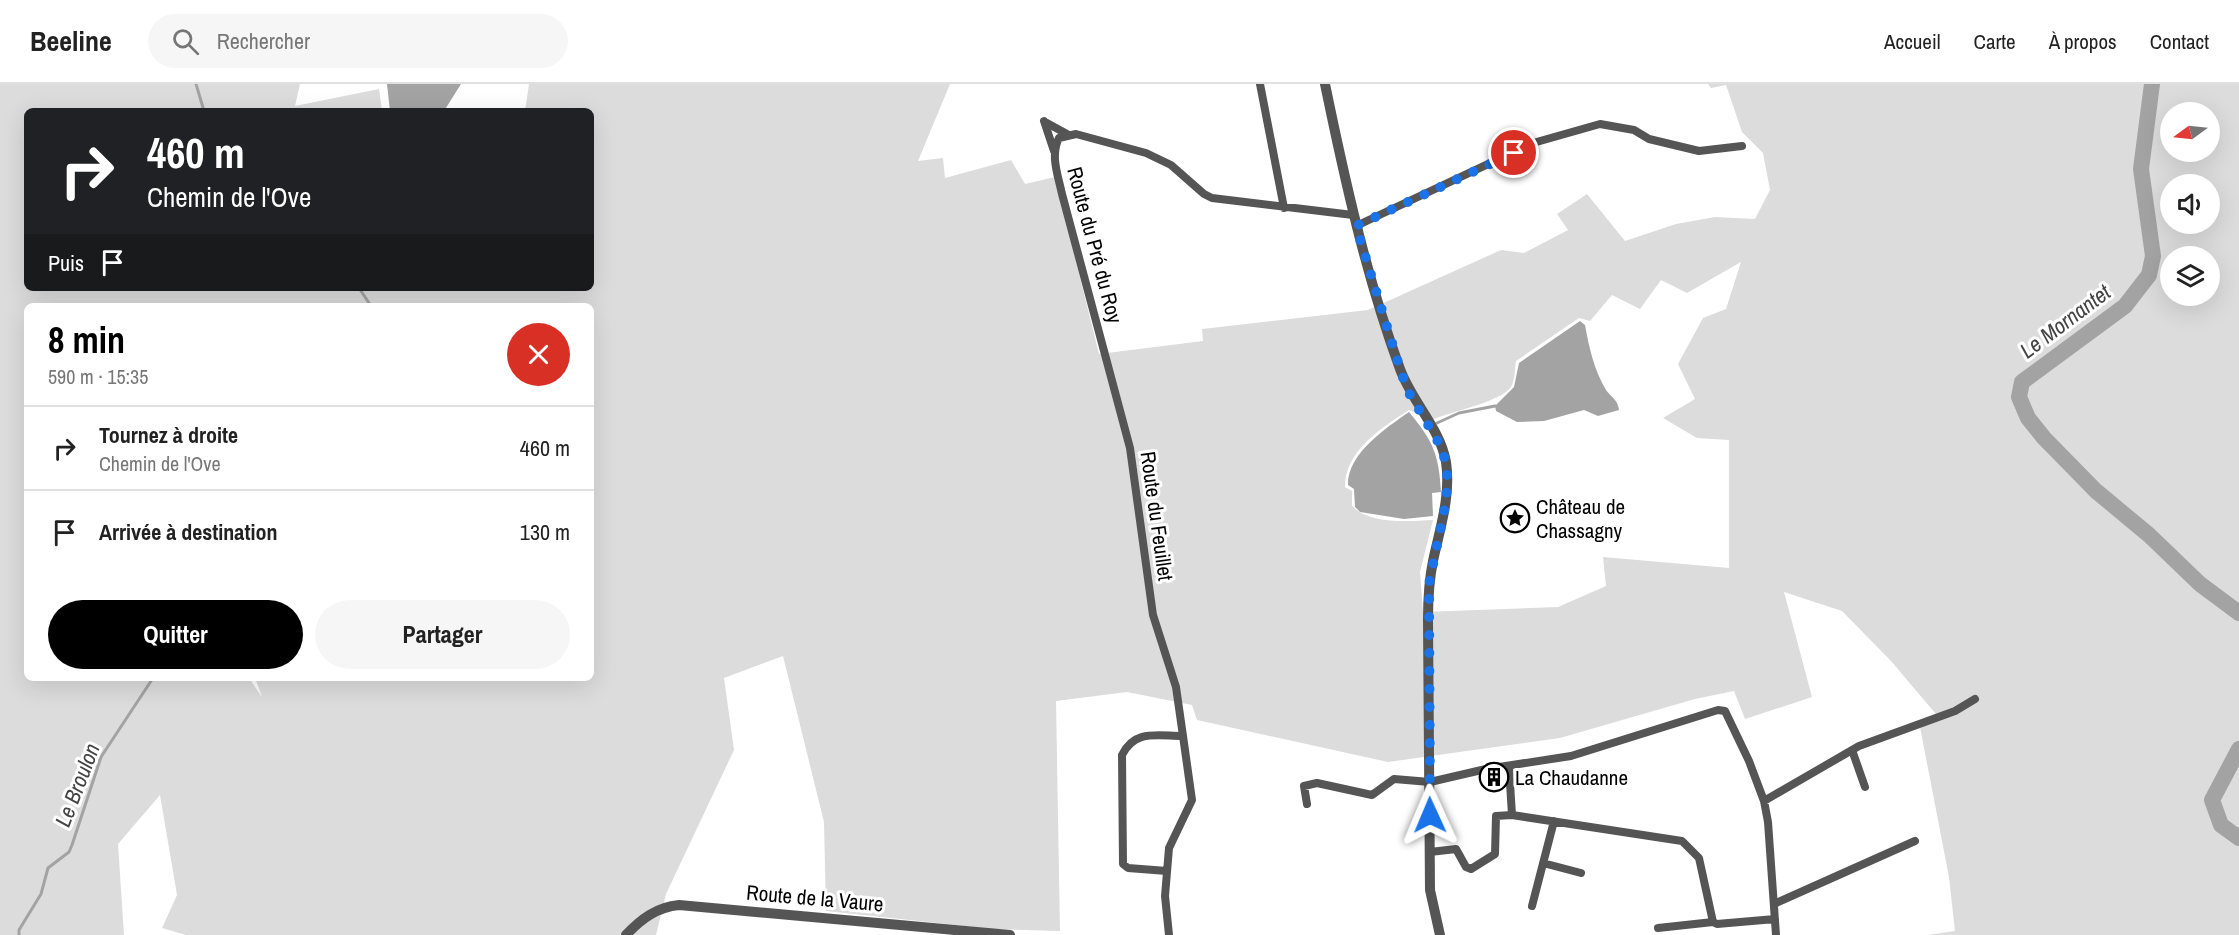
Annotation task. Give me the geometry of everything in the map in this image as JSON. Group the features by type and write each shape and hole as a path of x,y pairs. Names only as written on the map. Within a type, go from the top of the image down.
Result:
{"street":[{"path":"1260,84 1284,208"},
{"path":"1324,84 1354,220 1401,372 1409,393 1436,434 1446,463 1444,512 1429,584 1430,895 1440,935"},
{"path":"1054,153 1044,120 1049,126 1067,134"},
{"path":"1354,220 1533,143 1600,124 1634,130 1649,140 1700,151 1742,146"},
{"name":"Route du Pré du Roy","path":"1105,351 1062,194 1054,153 1059,138 1067,134 1076,134 1159,158 1212,198 1354,220"},
{"name":"Route du Feuillet","path":"1105,351 1130,448 1153,615 1176,687 1192,800 1169,848 1166,897 1169,935"},
{"path":"1764,801 1852,750 1955,711 1974,699"},
{"path":"1307,804 1304,786 1317,783 1372,795 1394,779 1430,782 1571,756 1718,710 1725,711 1749,761 1764,801 1776,935"},
{"path":"1167,871 1128,868 1123,864 1122,755 1128,743 1138,737 1183,735"},
{"path":"1852,750 1865,787"},
{"path":"1509,767 1512,815"},
{"path":"1430,852 1456,849 1466,867 1471,869 1495,854 1496,816 1512,815 1682,841 1699,858 1713,922"},
{"path":"1532,906 1554,821"},
{"path":"1774,904 1915,840"},
{"path":"1543,863 1581,873"},
{"name":"Route de la Vaure","path":"626,935 653,913 679,905 1010,935"},
{"path":"1658,928 1775,919"}],"shaded area":[{"path":"0,84 300,84 295,106 379,89 382,108 24,108 24,291 594,291 594,108 525,108 529,84 950,84 918,161 943,158 945,178 1011,160 1025,184 1055,177 1099,354 1203,341 1202,329 1368,310 1501,250 1524,253 1568,230 1557,214 1587,194 1625,241 1676,224 1715,217 1755,219 1770,190 1763,153 1742,132 1726,85 1711,88 1708,84 2239,84 2239,935 1928,935 1955,931 1949,877 1920,727 1941,720 1891,661 1842,611 1784,592 1812,697 1745,719 1734,691 1695,699 1560,738 1388,762 1197,720 1192,705 1127,692 1056,701 1060,931 993,929 826,911 824,822 783,656 724,678 734,750 666,894 656,935 186,935 162,928 177,895 160,795 118,844 124,935 0,935","holes":["1741,262 1726,309 1703,318 1678,364 1695,399 1663,418 1697,438 1729,440 1729,568 1603,557 1606,586 1558,607 1423,612 1420,572 1433,520 1379,519 1360,512 1352,506 1352,491 1345,487 1347,474 1351,462 1366,442 1409,410 1434,419 1500,396 1512,385 1516,361 1579,318 1590,321 1612,295 1640,309 1661,280 1687,293"]},
{"path":"387,84 461,84 446,108 390,108"},
{"path":"1580,321 1585,325 1598,374 1619,410 1598,416 1584,410 1544,421 1517,422 1496,411 1495,406 1514,387 1519,363"},
{"path":"1409,412 1429,440 1439,468 1441,492 1432,493 1433,516 1404,519 1360,512 1355,507 1354,489 1348,485 1349,474 1354,463 1369,443"}],"waterway":[{"name":"Le Broulon","path":"196,84 203,108"},
{"name":"Le Mornantet","path":"2152,84 2141,169 2153,256 2149,275 2125,306 2022,382 2019,397 2028,418 2044,438 2096,491 2149,535 2200,584 2239,613"},
{"name":"Le Mornantet","path":"2152,85 2156,84"},
{"name":"Le Broulon","path":"361,291 369,303"},
{"path":"1437,423 1459,413 1495,406"},
{"name":"Le Broulon","path":"19,935 19,930 41,894 48,868 69,852 101,757 151,681"},
{"name":"Le Mornantet","path":"2239,749 2212,800 2221,825 2239,838"}],"place":[{"name":"Château de Chassagny","path":"1515,518"},
{"name":"La Chaudanne","path":"1494,777"}],"route":[{"path":"1430,815 1429,584 1447,497 1446,463 1436,434 1409,393 1401,372 1368,273 1356,226 1514,153"}]}
